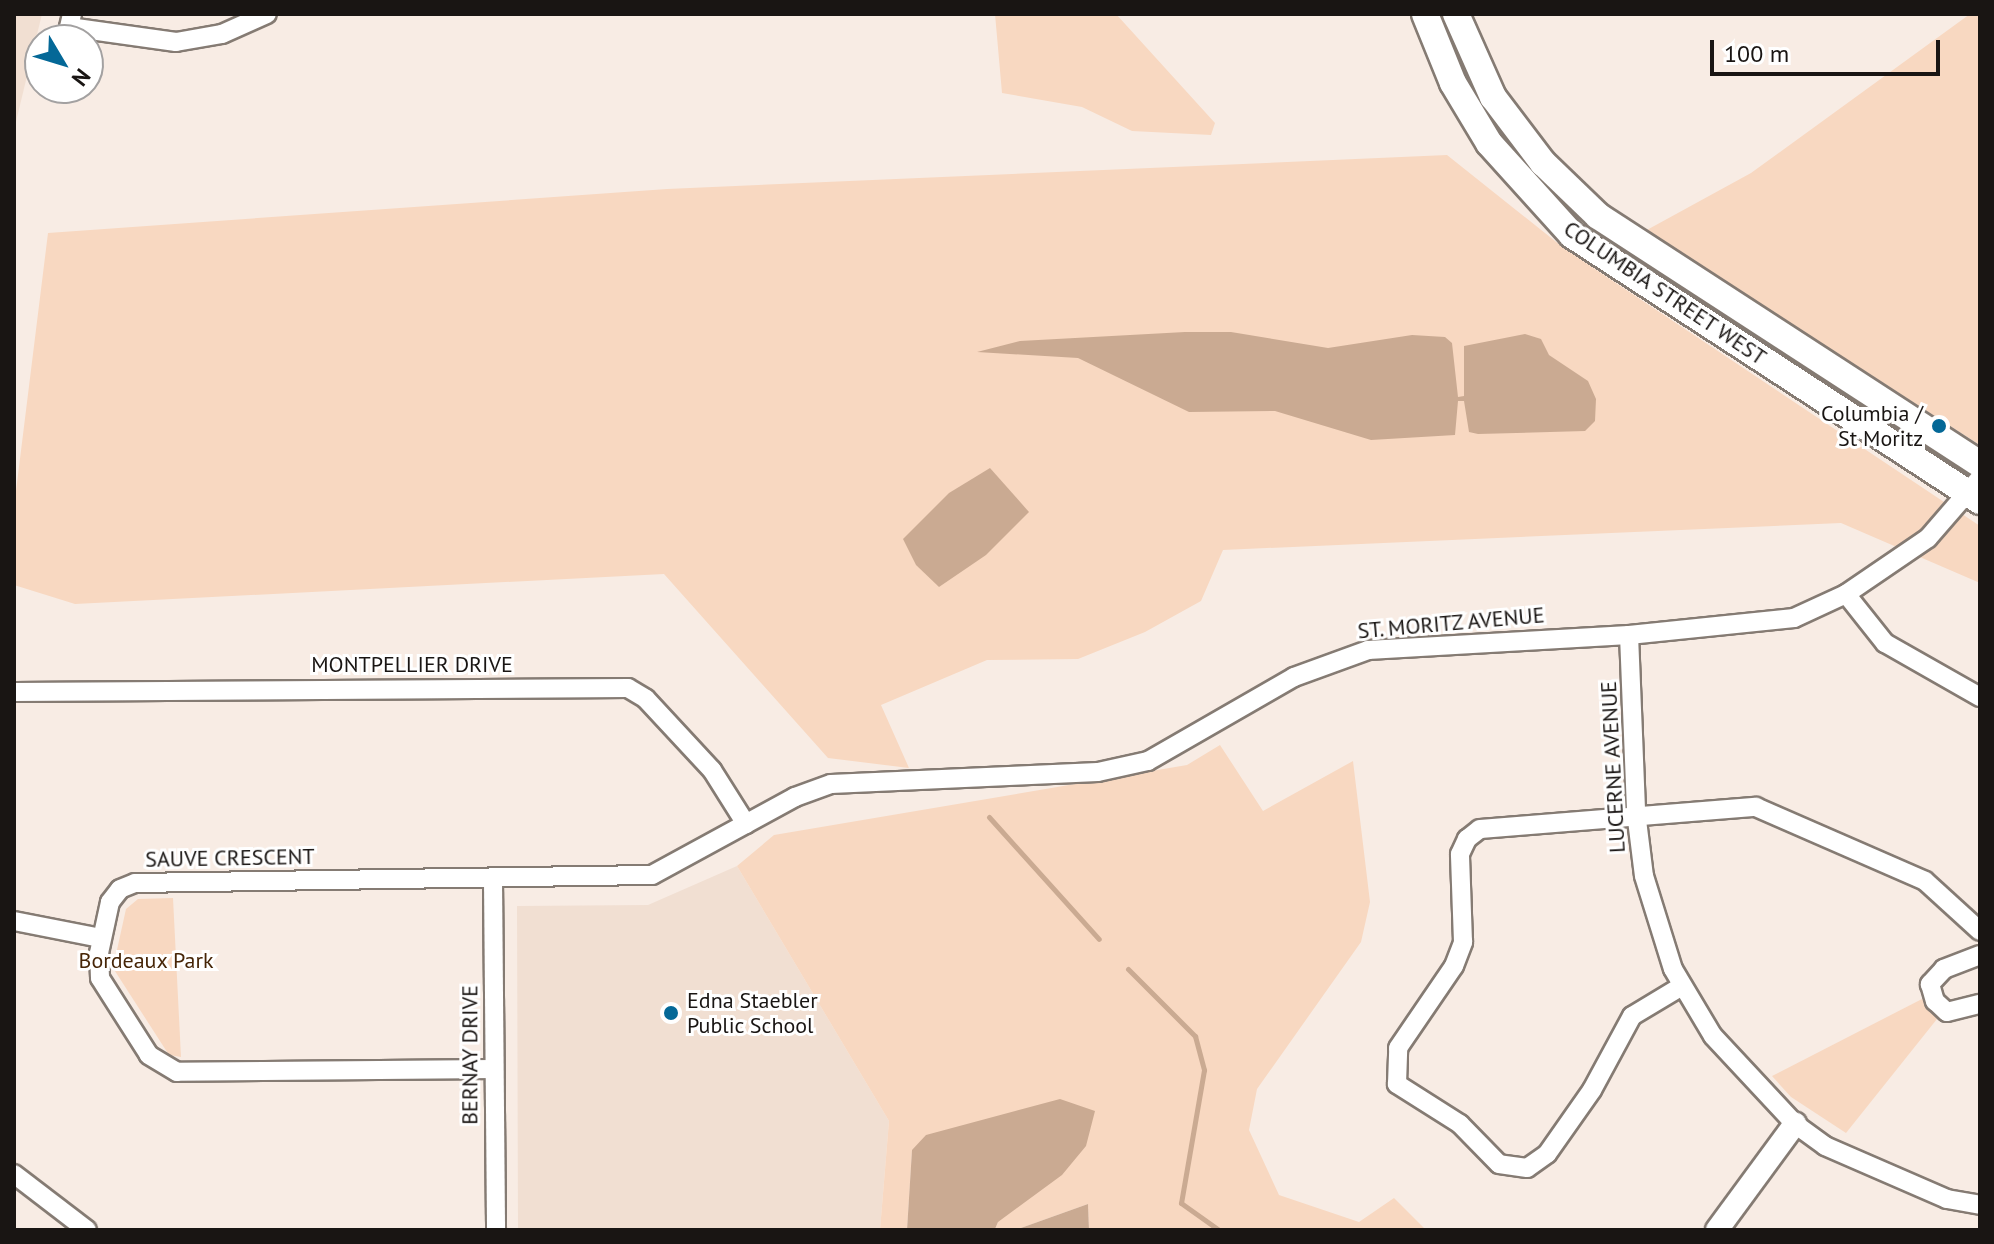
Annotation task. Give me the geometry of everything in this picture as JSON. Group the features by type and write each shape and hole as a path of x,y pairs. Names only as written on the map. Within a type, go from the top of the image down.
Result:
{"main road":[{"name":"COLUMBIA STREET WEST","path":"1425,14 1453,83 1489,143 1572,235 1977,491"},
{"name":"COLUMBIA STREET WEST","path":"1456,14 1493,97 1543,163 1598,216 1980,464"}],"street":[{"path":"71,20 176,42 222,34 267,14"},
{"name":"ST. MORITZ AVENUE","path":"493,880 652,875 746,824 831,784 1098,772 1148,761 1294,677 1368,650 1768,624 1819,609 1846,594 1928,538 1977,491"},
{"path":"1846,594 1885,643 1980,697"},
{"name":"LUCERNE AVENUE","path":"1629,635 1636,812 1653,912 1682,986 1713,1036 1795,1124 1865,1167 1947,1199 1980,1205"},
{"name":"MONTPELLIER DRIVE","path":"14,692 628,688 646,699 712,770 746,824"},
{"path":"1682,986 1632,1016 1592,1090 1547,1154 1527,1168 1499,1164 1460,1124 1397,1084 1398,1048 1454,966 1463,942 1460,854 1467,839 1480,829 1636,812 1740,805 1768,810 1925,881 1980,931"},
{"name":"SAUVE CRESCENT","path":"493,880 135,883 113,897 101,938 100,978 149,1055 177,1072 494,1069"},
{"name":"BERNAY DRIVE","path":"493,880 496,1230"},
{"path":"14,921 101,938"},
{"path":"1980,955 1944,969 1930,984 1935,1001 1947,1012 1980,1004"},
{"path":"1717,1230 1795,1124"},
{"path":"14,1174 87,1230"}],"shaded area":[{"path":"14,14 42,14 40,24 24,24 24,89 14,130"},
{"path":"1231,332 1328,348 1412,335 1445,337 1452,343 1458,397 1464,396 1464,346 1525,334 1541,339 1549,355 1588,381 1596,399 1595,421 1585,431 1478,434 1469,432 1464,401 1458,401 1455,435 1371,440 1275,411 1189,412 1078,358 977,352 1020,341"},
{"path":"990,468 1029,512 986,555 939,587 916,565 903,539 949,493"},
{"name":"Edna Staebler Public School","path":"737,866 889,1121 880,1230 518,1230 517,906 648,905"},
{"path":"1060,1099 1095,1111 1086,1146 1062,1175 998,1222 995,1229 1000,1230 907,1230 912,1150 926,1135"},
{"path":"1088,1204 1089,1230 1015,1230"}],"green space":[{"path":"995,14 1116,14 1215,123 1211,135 1132,131 1082,107 1002,93"},
{"path":"1970,14 1980,14 1980,445 1645,231 1751,173"},
{"path":"1447,155 1565,249 1980,526 1980,583 1841,523 1223,550 1201,601 1145,632 1078,659 987,660 881,705 909,768 828,758 664,574 75,604 14,585 14,507 48,233 667,189"},
{"path":"1220,745 1263,811 1353,761 1370,902 1361,942 1257,1089 1249,1130 1279,1195 1359,1222 1394,1198 1426,1230 1089,1230 1088,1204 1015,1230 995,1229 998,1222 912,1150 907,1230 880,1230 889,1121 737,866 774,835 1187,765"},
{"name":"Bordeaux Park","path":"173,898 181,1057 169,1055 113,968 126,909 138,899"},
{"path":"1922,999 1937,1019 1846,1133 1791,1097 1772,1076"}],"waterway":[{"path":"989,817 1099,939"},
{"path":"1128,969 1195,1036 1204,1070 1181,1203 1219,1230"}],"place":[{"name":"Columbia / St Moritz","path":"1939,426"},
{"name":"Edna Staebler Public School","path":"671,1013"}]}
